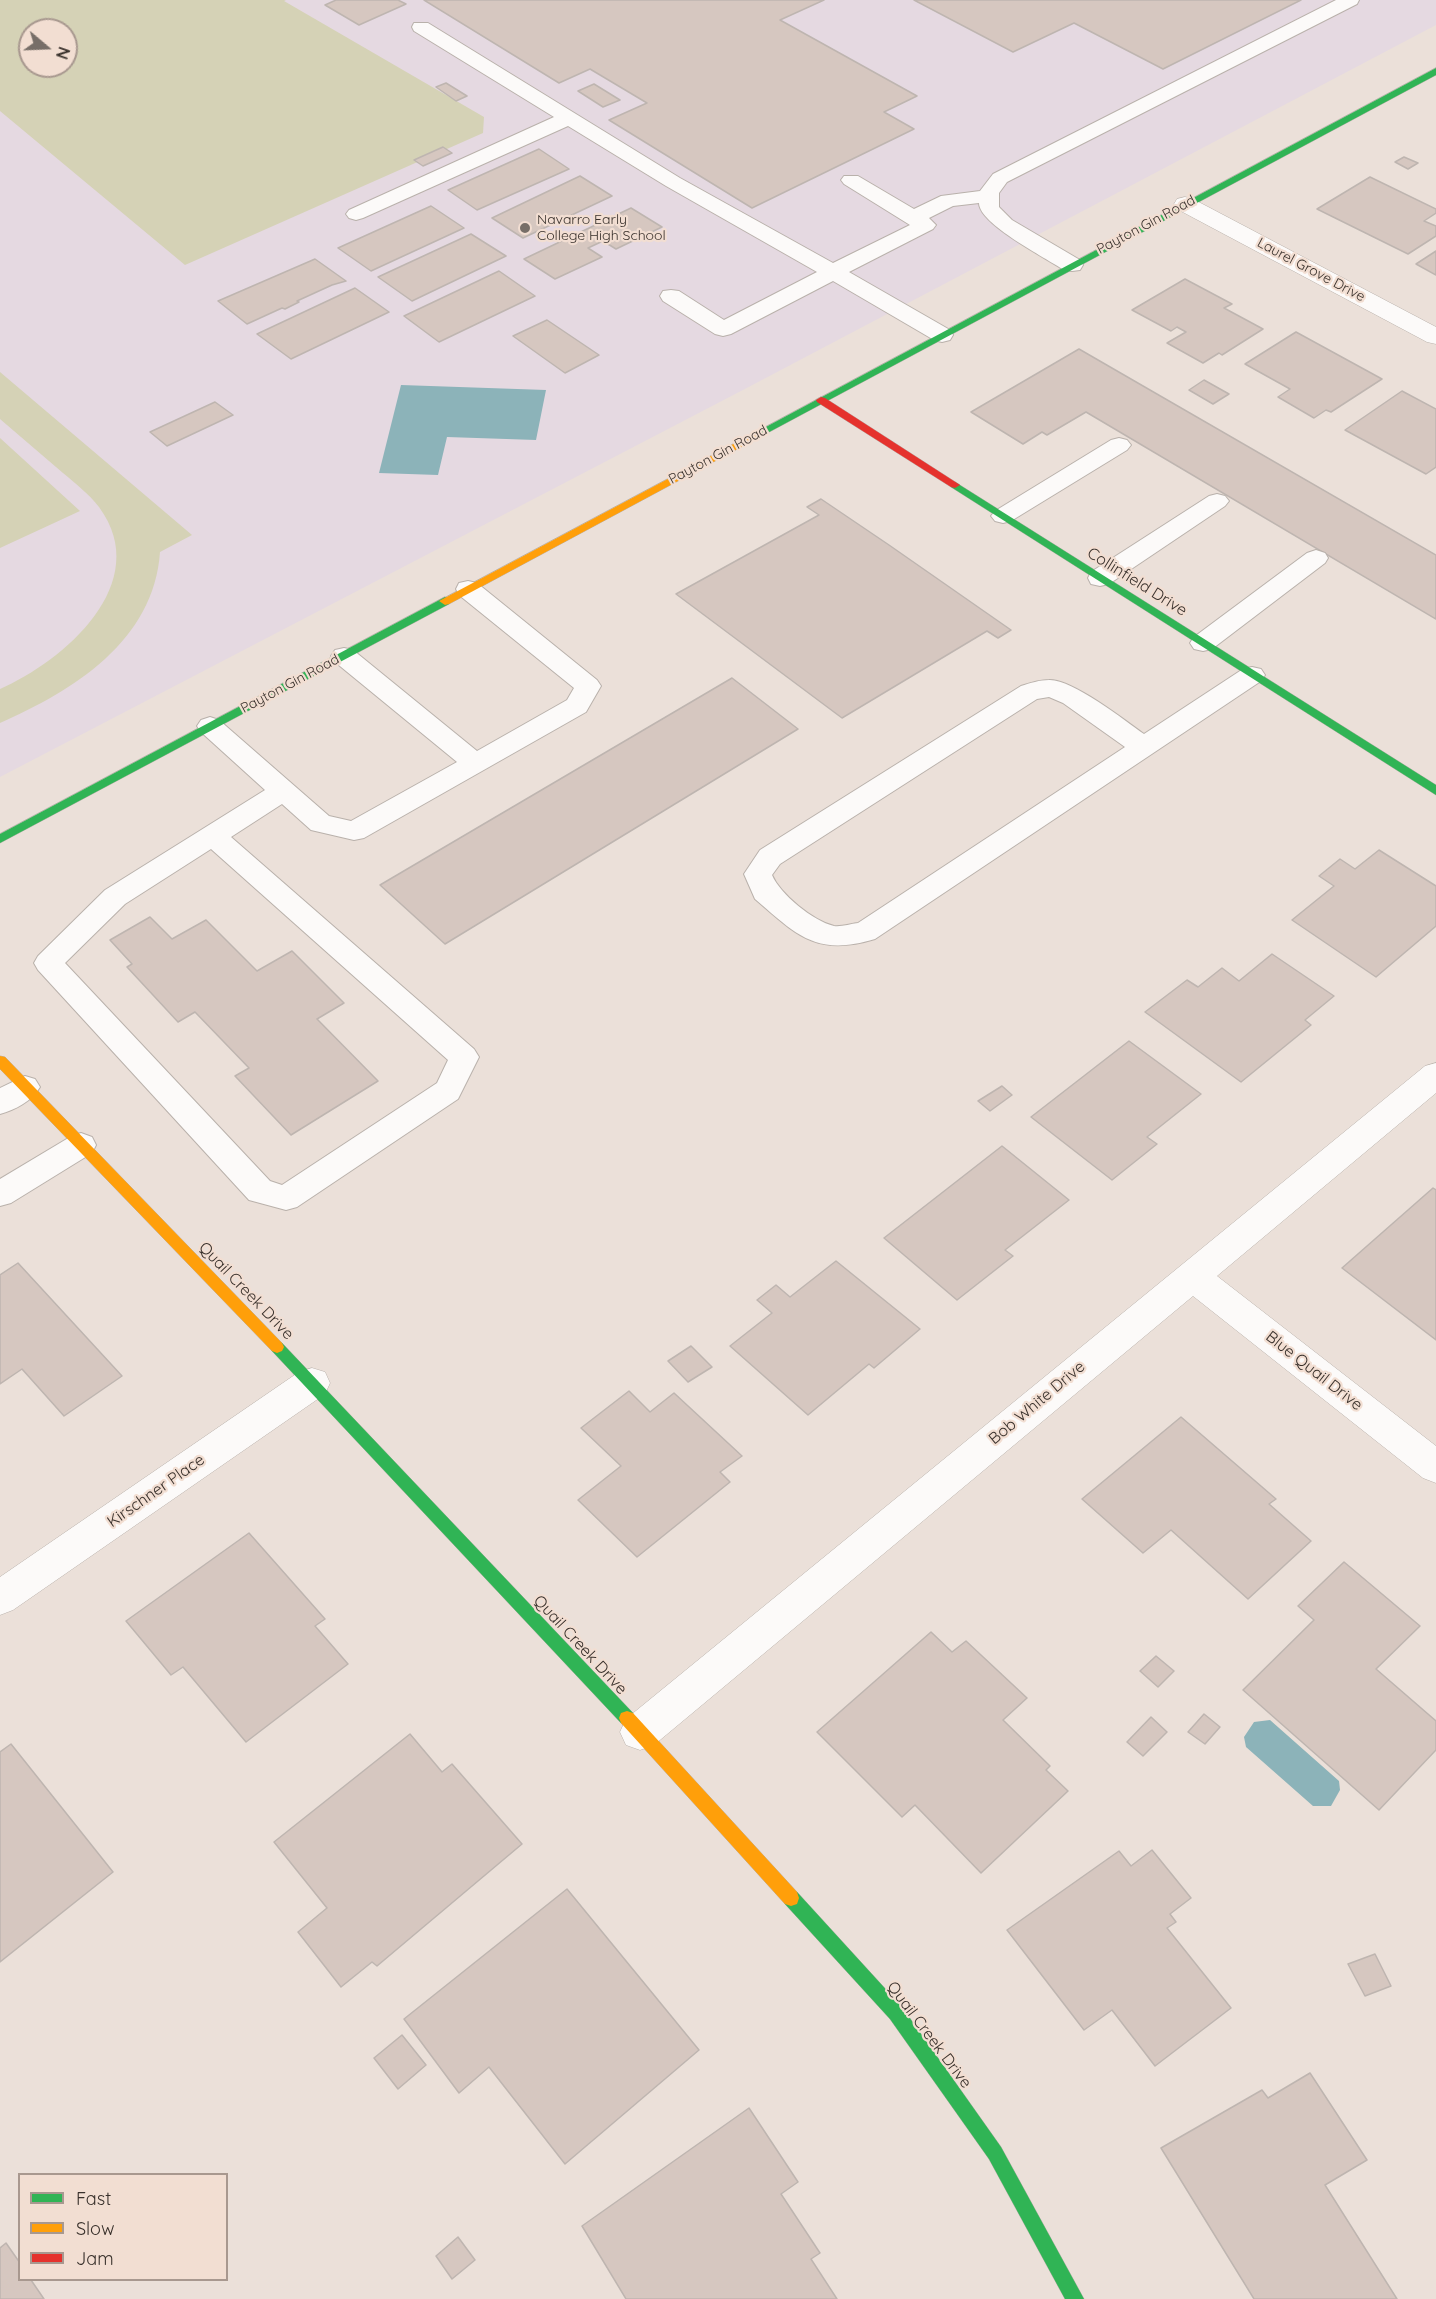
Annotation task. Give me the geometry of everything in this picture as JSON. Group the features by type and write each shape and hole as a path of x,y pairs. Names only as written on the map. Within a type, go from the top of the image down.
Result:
{"street":[{"name":"Payton Gin Road","path":"0,839 1436,70"},
{"name":"Laurel Grove Drive","path":"1185,204 1436,337"},
{"name":"Collinfield Drive","path":"821,400 1436,791"},
{"name":"Quail Creek Drive","path":"0,1061 312,1383 640,1732 896,2013 995,2153 1075,2299"},
{"name":"Bob White Drive","path":"640,1732 1436,1075"},
{"name":"Blue Quail Drive","path":"1191,1275 1436,1467"},
{"name":"Kirschner Place","path":"0,1598 312,1383"}],"lane":[{"path":"1072,265 1005,224 989,209 989,192 1000,178 1350,0"},
{"path":"422,27 673,182 942,335"},
{"path":"356,214 569,118"},
{"path":"671,296 723,328 927,225 850,180"},
{"path":"913,218 948,200 989,196"},
{"path":"1003,516 1119,445"},
{"path":"1100,578 1217,501"},
{"path":"1203,643 1316,558"},
{"path":"210,726 320,824 354,831 577,706 588,686 468,589"},
{"path":"344,656 475,763"},
{"path":"1144,747 1072,697 1051,688 1030,692 770,857 758,874 765,892 809,929 837,937 866,932 1144,747 1252,675"},
{"path":"212,835 464,1057 448,1091 286,1198 260,1191 48,963 115,897 212,835 283,791"},
{"path":"0,1103 25,1087"},
{"path":"0,1194 81,1144"}],"shaded area":[{"name":"Navarro Early College High School","path":"0,0 1436,0 1436,25 741,391 0,777"},
{"path":"0,0 286,0 284,1 484,117 483,133 185,265 0,111"},
{"path":"0,372 192,535 160,552 154,584 143,612 126,637 105,659 55,695 0,723 0,689 25,676 74,639 94,616 109,591 116,564 113,535 99,507 82,489 0,419"},
{"path":"0,438 80,511 0,548"}],"water":[{"path":"401,385 546,390 536,440 447,437 438,475 379,473"},
{"path":"1270,1720 1339,1781 1340,1790 1331,1806 1313,1806 1246,1747 1244,1737 1254,1722"}],"building":[{"path":"336,0 398,0 406,4 359,25 325,5"},
{"path":"424,0 824,0 780,20 917,96 884,112 914,129 752,208 609,120 647,103 590,69 559,83"},
{"path":"914,0 1301,0 1163,69 1074,23 1013,52"},
{"path":"446,83 467,96 456,101 436,87"},
{"path":"594,84 620,100 603,107 578,91"},
{"path":"443,147 452,153 423,166 414,160"},
{"path":"539,149 569,169 477,210 448,190"},
{"path":"1404,157 1418,163 1408,169 1395,162"},
{"path":"580,176 612,196 523,238 492,218"},
{"path":"1370,177 1436,209 1436,213 1424,221 1436,226 1436,236 1408,254 1317,209"},
{"path":"431,206 464,228 371,271 338,248"},
{"path":"631,208 662,227 616,249 603,241 588,248 602,257 555,279 524,259"},
{"path":"471,234 506,256 412,301 378,277"},
{"path":"1436,251 1436,275 1416,264"},
{"path":"315,259 346,281 332,285 285,309 282,308 247,324 218,301"},
{"path":"499,271 535,296 439,342 404,316"},
{"path":"1185,279 1232,304 1224,308 1263,329 1222,355 1219,353 1203,363 1167,343 1186,332 1177,327 1171,331 1132,310"},
{"path":"355,288 389,312 291,359 257,334"},
{"path":"547,320 599,355 565,373 513,336"},
{"path":"1296,332 1382,379 1331,412 1326,410 1314,418 1278,397 1290,389 1245,364"},
{"path":"1079,349 1436,555 1436,619 1086,412 1047,435 1042,432 1023,444 971,412"},
{"path":"1204,380 1229,394 1213,404 1189,390"},
{"path":"1402,391 1436,409 1436,467 1426,474 1345,430"},
{"path":"215,402 233,415 167,446 150,432"},
{"path":"821,499 1011,630 998,638 987,631 842,718 676,594 819,515 807,507"},
{"path":"732,678 798,729 445,944 380,885"},
{"path":"1379,850 1436,886 1436,926 1376,977 1292,920 1334,886 1319,876 1340,859 1355,869"},
{"path":"150,917 172,939 206,920 257,971 292,951 344,1003 317,1019 378,1081 291,1135 235,1076 249,1068 195,1012 178,1022 127,967 132,964 110,940"},
{"path":"1272,954 1334,996 1305,1020 1311,1025 1241,1082 1145,1012 1187,980 1198,987 1222,968 1239,981"},
{"path":"1129,1041 1201,1094 1147,1137 1157,1144 1112,1180 1031,1117"},
{"path":"1002,1086 1012,1095 990,1111 978,1101"},
{"path":"1002,1146 1069,1200 1005,1250 1013,1256 957,1300 884,1238"},
{"path":"1433,1188 1436,1190 1436,1340 1342,1268"},
{"path":"836,1261 920,1329 874,1368 869,1364 808,1415 730,1346 772,1313 757,1300 776,1285 790,1297"},
{"path":"18,1263 122,1376 64,1416 22,1369 0,1384 0,1275"},
{"path":"691,1346 712,1367 688,1382 668,1361"},
{"path":"629,1391 650,1412 674,1393 742,1456 720,1472 730,1482 637,1557 578,1500 621,1466 581,1428"},
{"path":"1181,1417 1276,1499 1269,1504 1311,1541 1248,1599 1171,1530 1143,1553 1082,1499"},
{"path":"249,1533 325,1619 315,1626 348,1664 246,1742 183,1667 171,1675 126,1621"},
{"path":"1344,1562 1420,1626 1376,1669 1436,1721 1436,1750 1379,1810 1243,1690 1314,1620 1298,1606"},
{"path":"931,1632 952,1652 966,1641 1027,1698 1003,1720 1050,1766 1046,1770 1068,1791 981,1873 915,1805 902,1817 817,1732"},
{"path":"1156,1656 1174,1671 1158,1687 1140,1671"},
{"path":"1204,1714 1220,1727 1205,1744 1188,1732"},
{"path":"1151,1717 1167,1732 1143,1756 1127,1742"},
{"path":"410,1734 442,1772 452,1764 522,1844 377,1966 372,1962 341,1987 298,1932 327,1908 274,1842"},
{"path":"11,1744 113,1872 0,1962 0,1752"},
{"path":"1152,1850 1191,1898 1170,1914 1176,1922 1167,1928 1231,2008 1155,2066 1112,2010 1084,2030 1007,1930 1119,1851 1131,1866"},
{"path":"567,1889 699,2050 565,2164 489,2067 459,2093 404,2019"},
{"path":"1375,1954 1391,1986 1365,1996 1348,1964"},
{"path":"402,2035 426,2065 398,2089 374,2058"},
{"path":"1310,2073 1367,2160 1325,2185 1397,2299 1254,2299 1161,2148 1262,2090 1268,2098"},
{"path":"749,2108 798,2182 781,2194 820,2253 811,2259 837,2299 626,2299 582,2226"},
{"path":"458,2237 475,2260 452,2279 436,2256"},
{"path":"6,2243 18,2260 18,2281 32,2281 44,2299 0,2299 0,2248"}],"traffic: fast":[{"path":"754,436 1436,71"},
{"path":"955,485 1436,791"},
{"path":"0,839 445,601"},
{"path":"277,1347 627,1718"},
{"path":"791,1898 896,2013 995,2153 1075,2299"}],"traffic: slow":[{"path":"445,601 754,436"},
{"path":"0,1061 277,1347"},
{"path":"627,1718 791,1898"}],"traffic: jam":[{"path":"821,400 955,485"}],"place":[{"name":"Navarro Early College High School","path":"525,228"}]}
